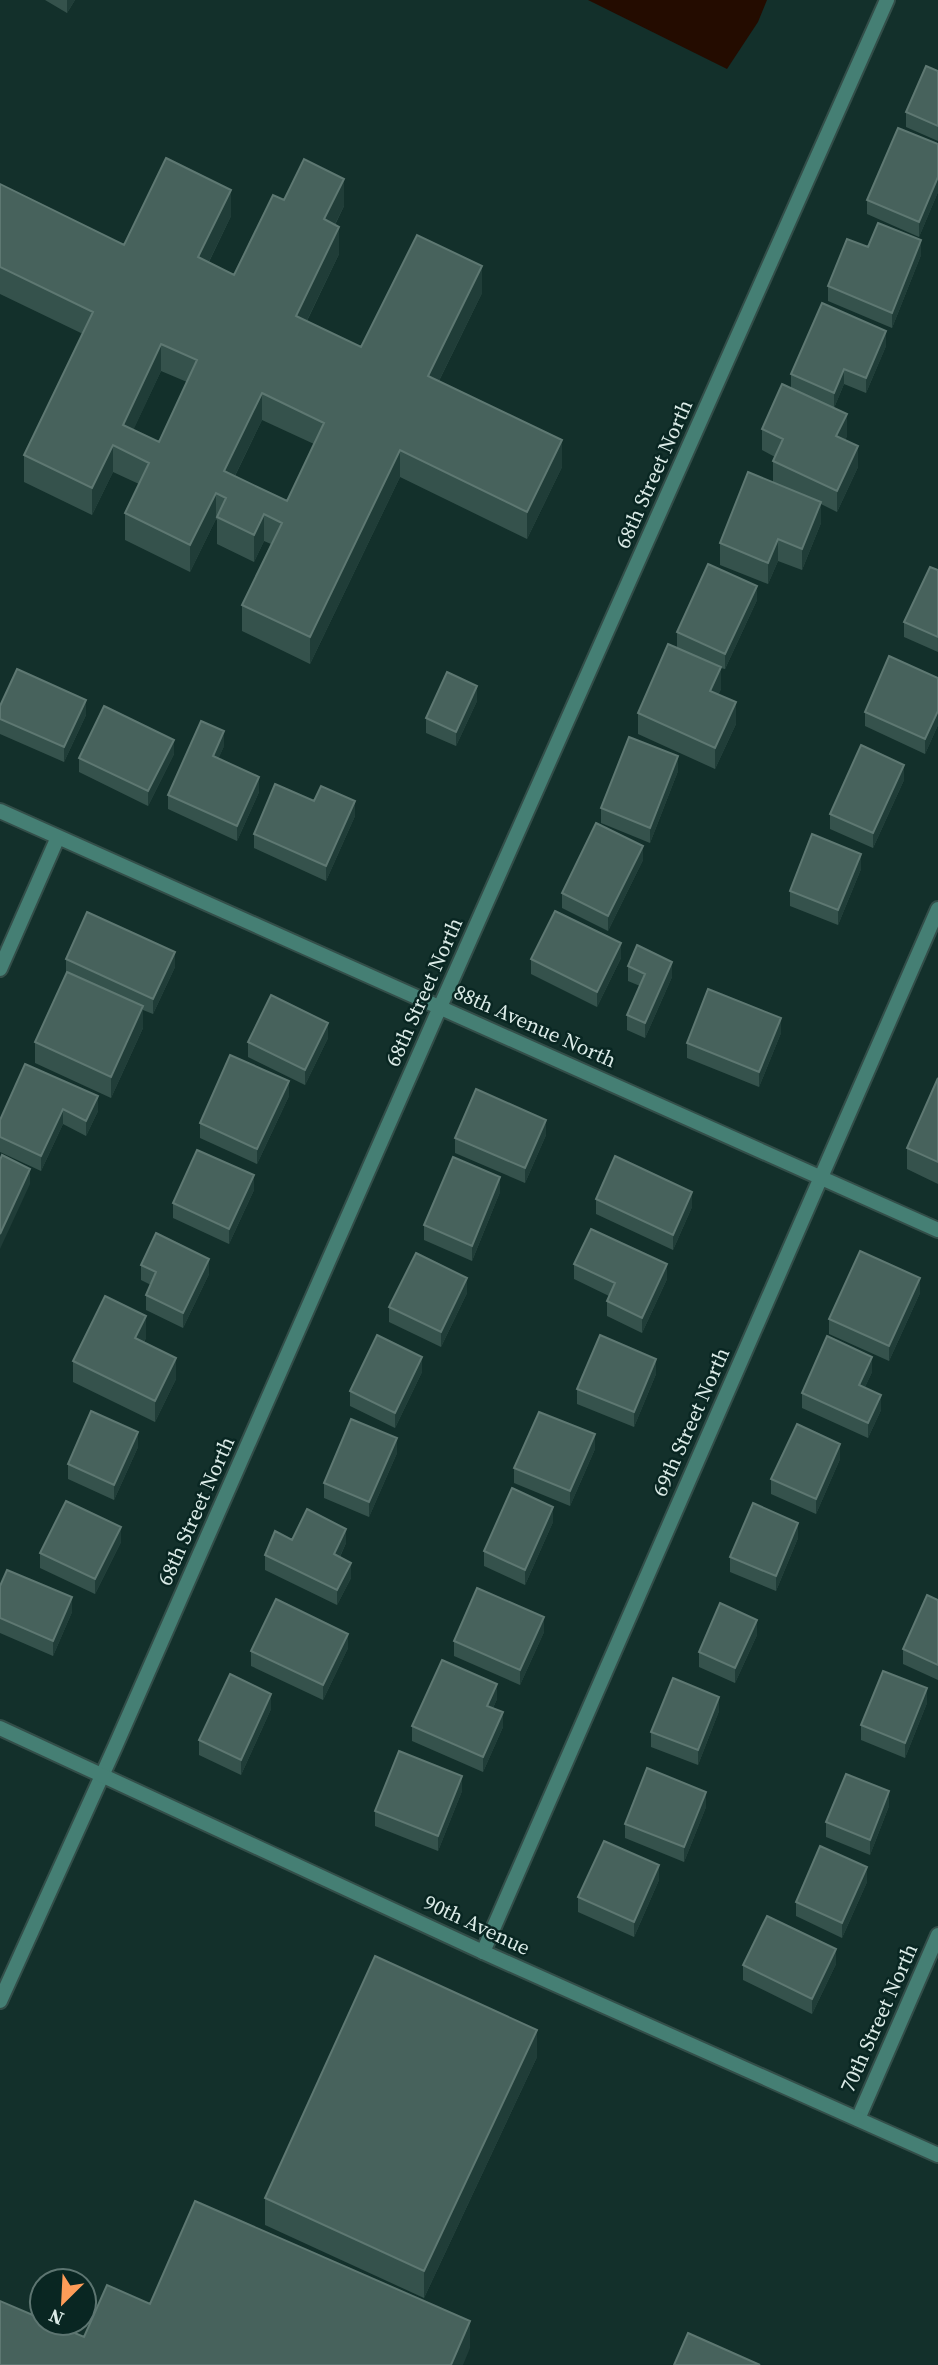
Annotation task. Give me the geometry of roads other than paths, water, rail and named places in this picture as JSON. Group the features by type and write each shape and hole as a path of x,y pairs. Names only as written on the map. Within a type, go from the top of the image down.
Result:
{"street":[{"name":"68th Street North","path":"0,2001 103,1775 887,0"},
{"name":"88th Avenue North","path":"0,811 938,1230"},
{"path":"0,969 58,837"},
{"name":"69th Street North","path":"483,1952 938,909"},
{"name":"90th Avenue","path":"0,1728 483,1952 938,2155"},
{"name":"70th Street North","path":"858,2119 938,1935"}]}
